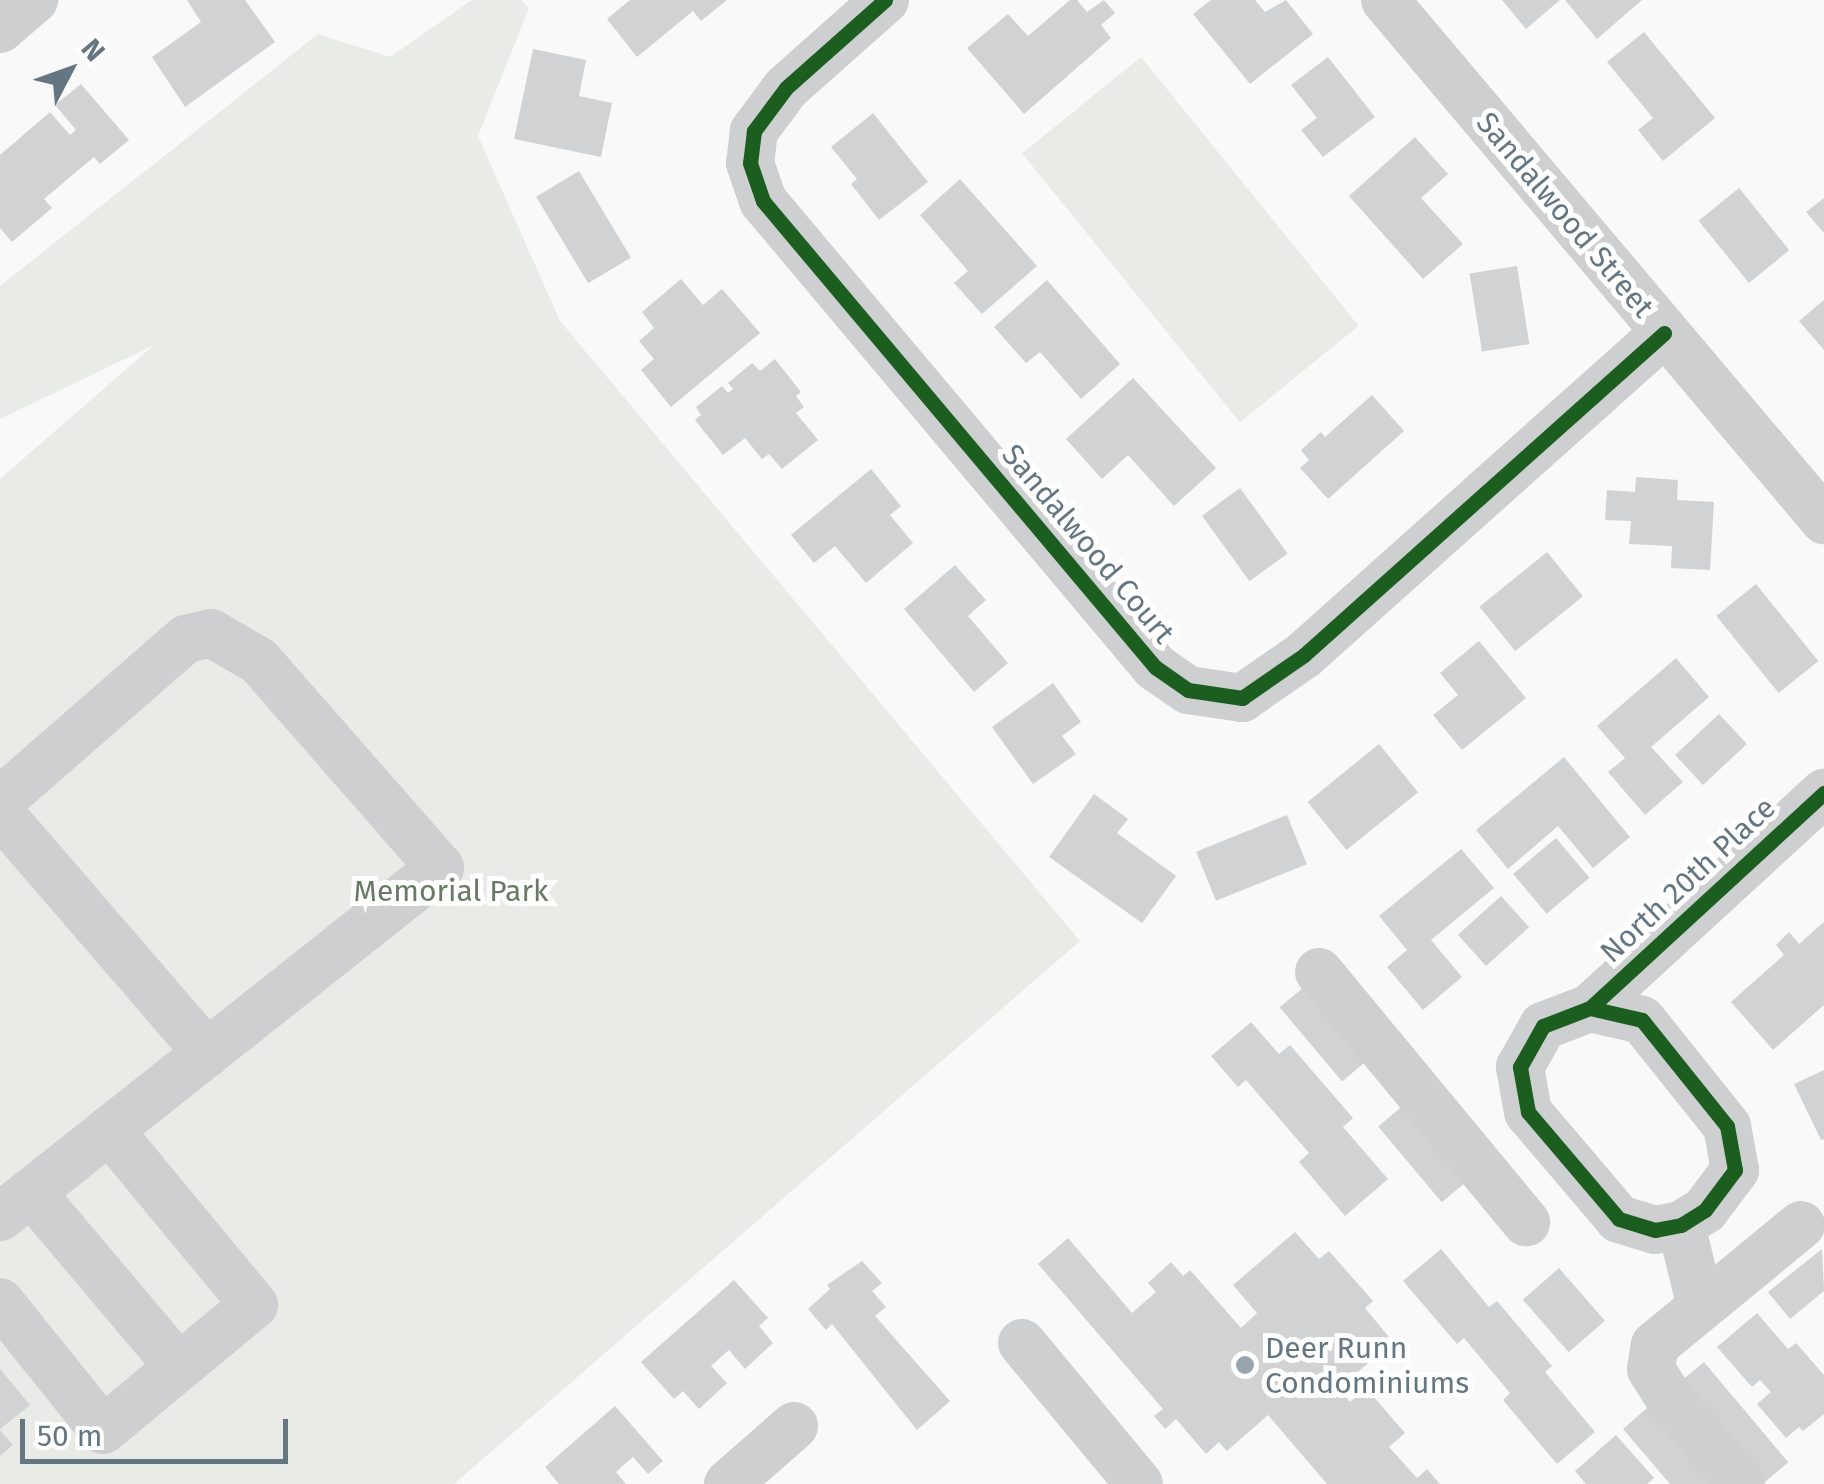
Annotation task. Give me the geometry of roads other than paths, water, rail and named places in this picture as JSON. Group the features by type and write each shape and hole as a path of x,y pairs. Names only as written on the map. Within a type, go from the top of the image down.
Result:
{"street":[{"path":"0,29 34,0"},
{"name":"Sandalwood Court","path":"885,0 786,88 754,131 750,163 763,202 1155,667 1188,690 1242,698 1304,655 1664,333"},
{"name":"Sandalwood Street","path":"1385,0 1824,520"},
{"path":"0,801 186,639 211,632 259,660 440,868 16,1205 179,1367"},
{"name":"North 20th Place","path":"1590,1008 1642,1020 1727,1126 1735,1170 1705,1210 1681,1225 1655,1230 1619,1219 1528,1112 1520,1067 1543,1026 1590,1008 1824,792"},
{"path":"0,813 207,1053"},
{"path":"1319,972 1526,1222"},
{"path":"1478,1164 1534,1120"},
{"path":"0,1302 104,1430 254,1305 110,1130"},
{"path":"1681,1225 1701,1307"},
{"path":"1741,1484 1669,1398 1652,1369 1655,1345 1801,1225"},
{"path":"1022,1343 1139,1484"},
{"path":"728,1484 794,1426"}],"place":[{"name":"Deer Runn Condominiums","path":"1245,1365"}],"park label":[{"name":"Memorial Park","path":"451,891"}]}
